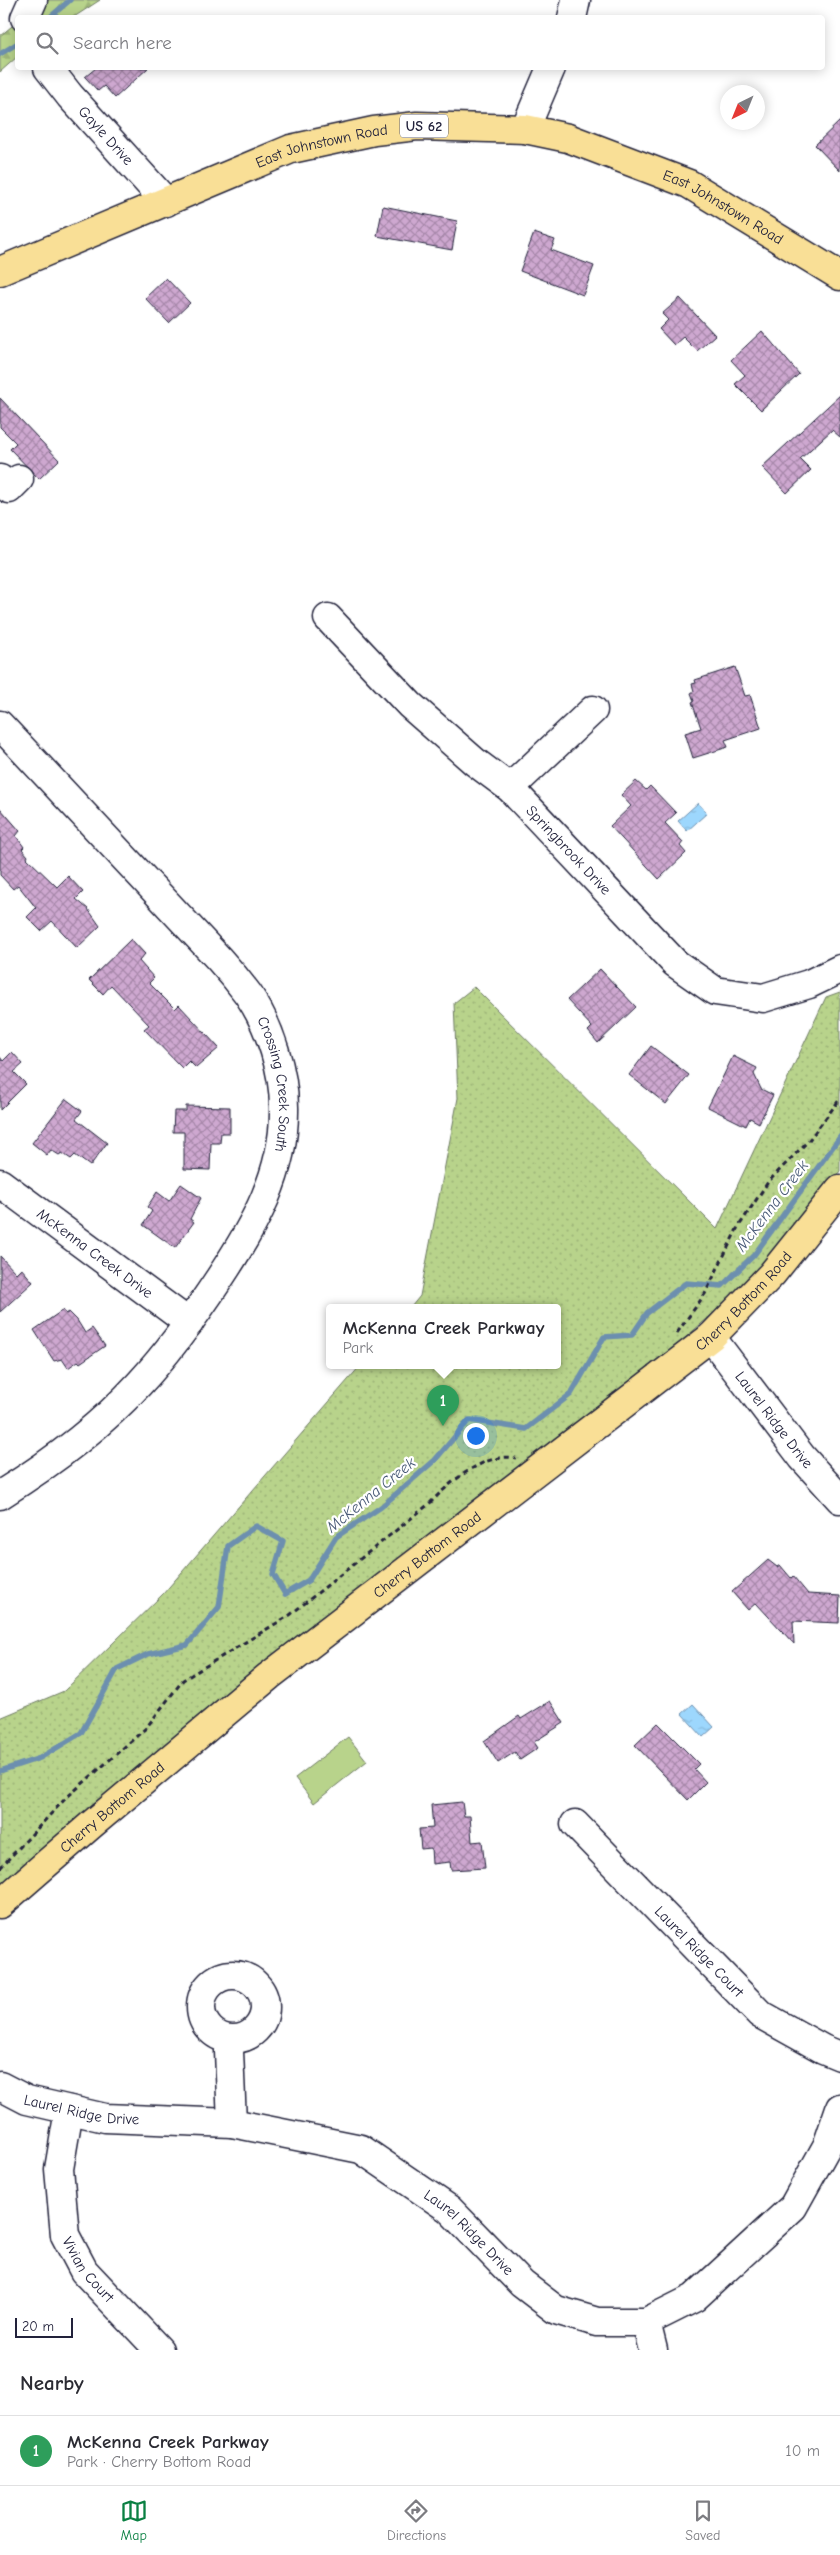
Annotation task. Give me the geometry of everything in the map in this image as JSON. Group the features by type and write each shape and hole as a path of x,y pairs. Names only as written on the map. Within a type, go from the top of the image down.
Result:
{"main road":[{"name":"East Johnstown Road","path":"0,271 291,149 374,131 417,126 525,129 568,138 689,184 840,276"},
{"name":"Cherry Bottom Road","path":"0,1904 98,1819 270,1676 711,1337 772,1274 840,1189"}],"street":[{"path":"26,15 33,0"},
{"path":"573,15 576,0"},
{"name":"Gayle Drive","path":"50,70 70,96 166,202"},
{"path":"525,129 550,70"},
{"name":"Springbrook Drive","path":"328,618 410,705 475,762 510,788 675,963 715,990 763,998 809,984 840,969"},
{"path":"510,788 592,710"},
{"name":"Crossing Creek South","path":"0,725 219,959 248,994 267,1029 281,1078 284,1112 279,1157 267,1195 240,1247 189,1323 138,1385 90,1431 42,1468 0,1495"},
{"name":"McKenna Creek Drive","path":"0,1183 189,1323"},
{"name":"Laurel Ridge Drive","path":"711,1337 802,1457 840,1499"},
{"name":"Laurel Ridge Court","path":"575,1824 760,2014 823,2049 840,2056"},
{"path":"232,2040 229,2051 232,2123"},
{"name":"Laurel Ridge Drive","path":"0,2086 27,2100 105,2118 232,2123 362,2150 449,2209 522,2284 556,2310 597,2322 646,2322 694,2298 792,2207 827,2146 840,2108"},
{"name":"Vivian Court","path":"69,2110 59,2169 65,2235 84,2271 159,2350"},
{"path":"646,2322 653,2350"}],"path":[{"path":"673,1338 705,1294 737,1229 768,1182 809,1140 840,1100"},
{"path":"0,1868 65,1799 146,1728 183,1680 290,1615 429,1504 453,1482 477,1466 503,1456 522,1460"}],"green space":[{"path":"44,0 100,0 77,15 26,15"},
{"path":"15,24 15,59 0,72 0,36"},
{"path":"474,987 717,1229 826,997 840,992 840,1171 753,1279 633,1383 0,1888 0,1718 64,1691 163,1594 358,1369 561,1369 561,1304 413,1304 420,1296 458,1098 454,1003"},
{"path":"348,1737 367,1761 314,1803 295,1778"}],"water":[{"path":"698,803 707,813 687,831 678,821"},
{"path":"693,1704 714,1727 703,1737 682,1714"}],"building":[{"path":"94,70 146,70 115,98 104,86 98,91 85,77"},
{"path":"840,121 840,171 815,145"},
{"path":"383,206 457,221 452,250 377,236"},
{"path":"534,233 555,240 551,250 594,266 583,295 520,271"},
{"path":"166,278 190,303 169,323 145,298"},
{"path":"680,298 715,335 697,351 683,337 674,345 659,329 668,320 662,314"},
{"path":"762,331 799,374 761,410 735,384 745,375 731,360"},
{"path":"840,395 840,437 832,430 800,459 811,470 787,493 762,467"},
{"path":"0,398 59,460 39,479 10,449 16,443 0,427"},
{"path":"735,667 745,696 750,695 761,728 725,740 728,747 693,758 685,733 701,728 692,702 694,701 691,693 694,691 692,684 696,683 695,680"},
{"path":"636,781 646,790 650,786 676,813 665,823 683,842 680,846 686,853 659,879 610,826 631,806 621,795"},
{"path":"0,808 20,831 16,836 24,847 22,849 28,856 27,858 57,887 68,876 83,892 76,899 88,909 100,926 77,948 52,921 41,931 27,917 36,908 18,885 13,889 0,875"},
{"path":"131,939 145,954 139,961 154,978 149,983 175,1009 179,1005 219,1048 196,1068 189,1061 182,1068 144,1029 149,1025 111,985 103,994 89,980"},
{"path":"600,969 636,1007 598,1043 588,1031 592,1027 567,1000"},
{"path":"651,1046 689,1075 666,1104 629,1075"},
{"path":"12,1052 23,1064 14,1072 26,1084 0,1110 0,1057 3,1061"},
{"path":"733,1056 757,1068 754,1074 761,1089 773,1095 759,1123 750,1118 746,1126 708,1107"},
{"path":"66,1099 82,1111 76,1119 107,1143 90,1166 75,1155 71,1159 62,1153 59,1155 51,1150 47,1155 32,1143"},
{"path":"186,1106 230,1107 230,1133 221,1133 220,1143 211,1143 210,1170 184,1169 184,1132 173,1132 174,1111 186,1111"},
{"path":"181,1184 201,1198 190,1219 194,1222 175,1248 143,1225 152,1211 147,1207 157,1192 169,1201"},
{"path":"0,1256 16,1273 21,1268 33,1282 0,1312"},
{"path":"63,1310 66,1314 69,1312 77,1320 85,1333 92,1328 105,1346 80,1363 78,1361 68,1368 62,1359 54,1361 34,1330"},
{"path":"768,1560 777,1567 780,1565 791,1578 793,1576 808,1594 840,1596 839,1623 793,1621 794,1644 756,1603 748,1610 732,1592"},
{"path":"550,1701 564,1723 534,1742 538,1748 520,1760 515,1752 498,1763 484,1741 519,1716 521,1719"},
{"path":"658,1723 699,1764 694,1769 706,1782 688,1800 635,1745"},
{"path":"462,1802 464,1816 470,1816 472,1842 482,1841 485,1868 451,1870 450,1862 432,1864 431,1848 421,1849 419,1829 433,1828 431,1805"}],"waterway":[{"path":"52,15 70,0"},
{"path":"0,54 15,45"},
{"name":"McKenna Creek","path":"0,1771 40,1758 81,1733 117,1669 148,1654 187,1645 219,1607 228,1546 256,1526 283,1541 273,1574 285,1594 309,1580 336,1537 381,1507 435,1460 469,1420 526,1429 571,1394 604,1337 632,1335 647,1313 686,1283 722,1286 754,1255 840,1137"}],"place":[{"name":"McKenna Creek Parkway","path":"443,1426"}]}
